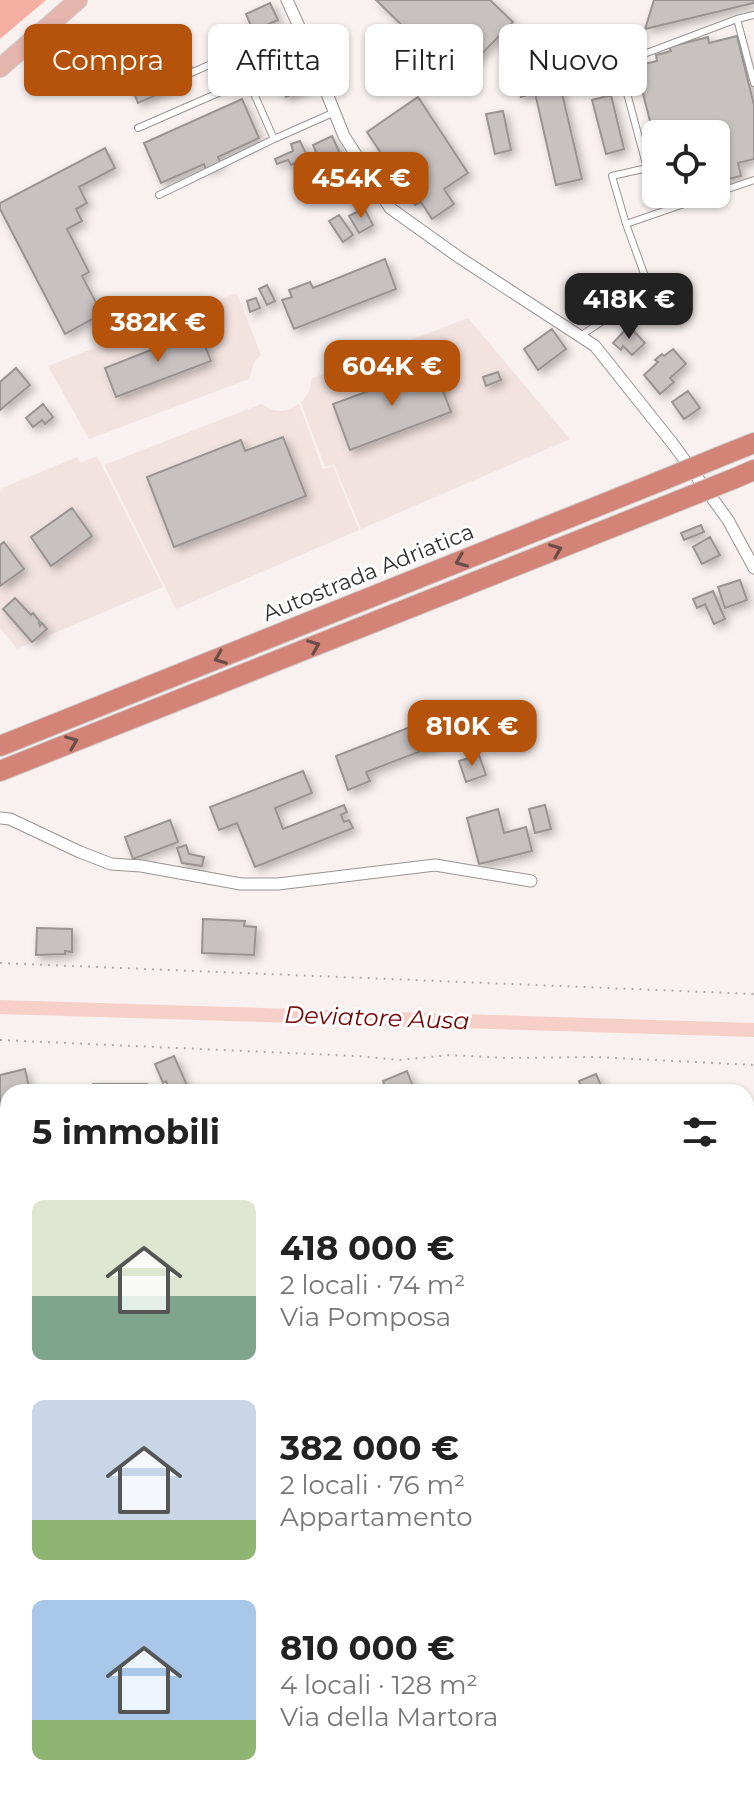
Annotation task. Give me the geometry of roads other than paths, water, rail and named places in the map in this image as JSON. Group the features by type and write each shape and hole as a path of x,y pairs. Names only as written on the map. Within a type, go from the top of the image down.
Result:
{"highway":[{"name":"Autostrada Adriatica","path":"0,746 754,443"},
{"path":"0,771 754,470"}],"main road":[{"path":"0,52 61,0"},
{"path":"0,68 78,0"}],"street":[{"path":"287,0 298,24"},
{"path":"328,96 344,136 390,208 595,346 673,444 728,520 754,568"},
{"path":"0,818 10,819 111,864 141,866 241,884 278,884 435,865 531,881"}],"lane":[{"path":"647,53 754,15"},
{"path":"737,19 754,83"},
{"path":"138,128 211,96"},
{"path":"255,96 274,139"},
{"path":"580,336 650,290 612,176 647,168 628,96"},
{"path":"159,195 335,112"},
{"path":"730,188 754,180"},
{"path":"626,224 673,208"}],"waterway":[{"name":"Deviatore Ausa","path":"0,1007 754,1030"}]}
